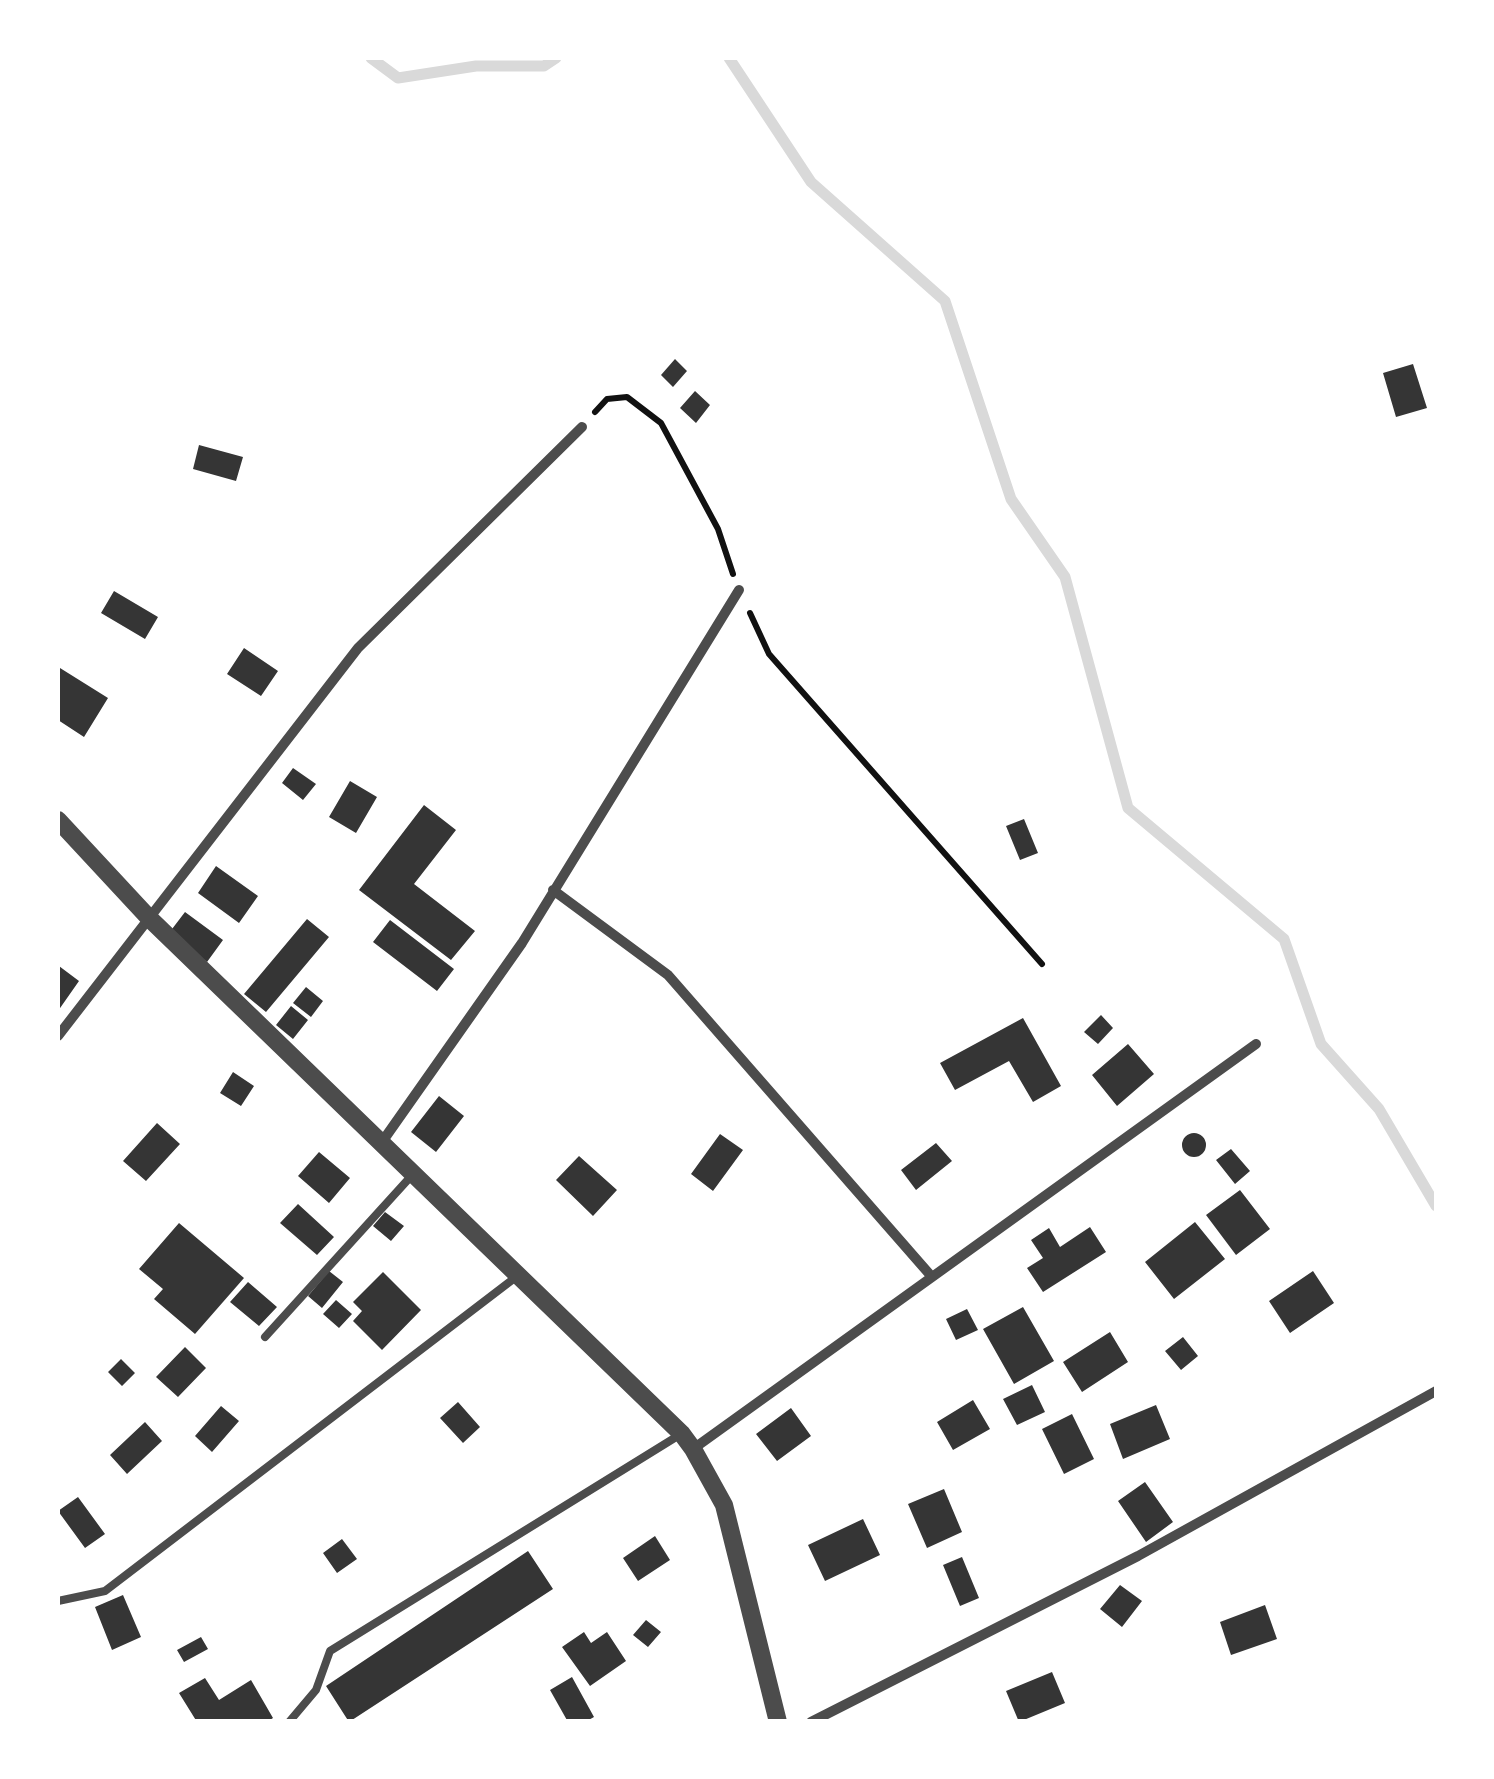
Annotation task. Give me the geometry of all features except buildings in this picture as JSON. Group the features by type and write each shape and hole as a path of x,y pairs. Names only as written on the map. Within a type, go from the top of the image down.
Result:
{"street":[{"path":"58,1036 358,648 582,427"},
{"path":"382,1142 522,943 739,590"},
{"path":"58,820 149,918 688,1442 724,1505 778,1722"},
{"path":"553,890 668,975 932,1277"},
{"path":"688,1442 932,1277 1256,1044"},
{"path":"811,1722 1138,1556 1436,1392"}],"lane":[{"path":"265,1337 414,1173"},
{"path":"58,1601 105,1591 519,1275"},
{"path":"289,1722 316,1690 330,1651 688,1442"}],"path":[{"path":"582,427 607,399 626,397 661,423 718,529 739,590 769,654 1042,964"}],"waterway":[{"path":"371,58 398,78 476,66 544,66 556,58"},
{"path":"729,58 811,182 945,301 1011,499 1065,577 1128,808 1284,939 1321,1044 1379,1109 1436,1206"}]}
